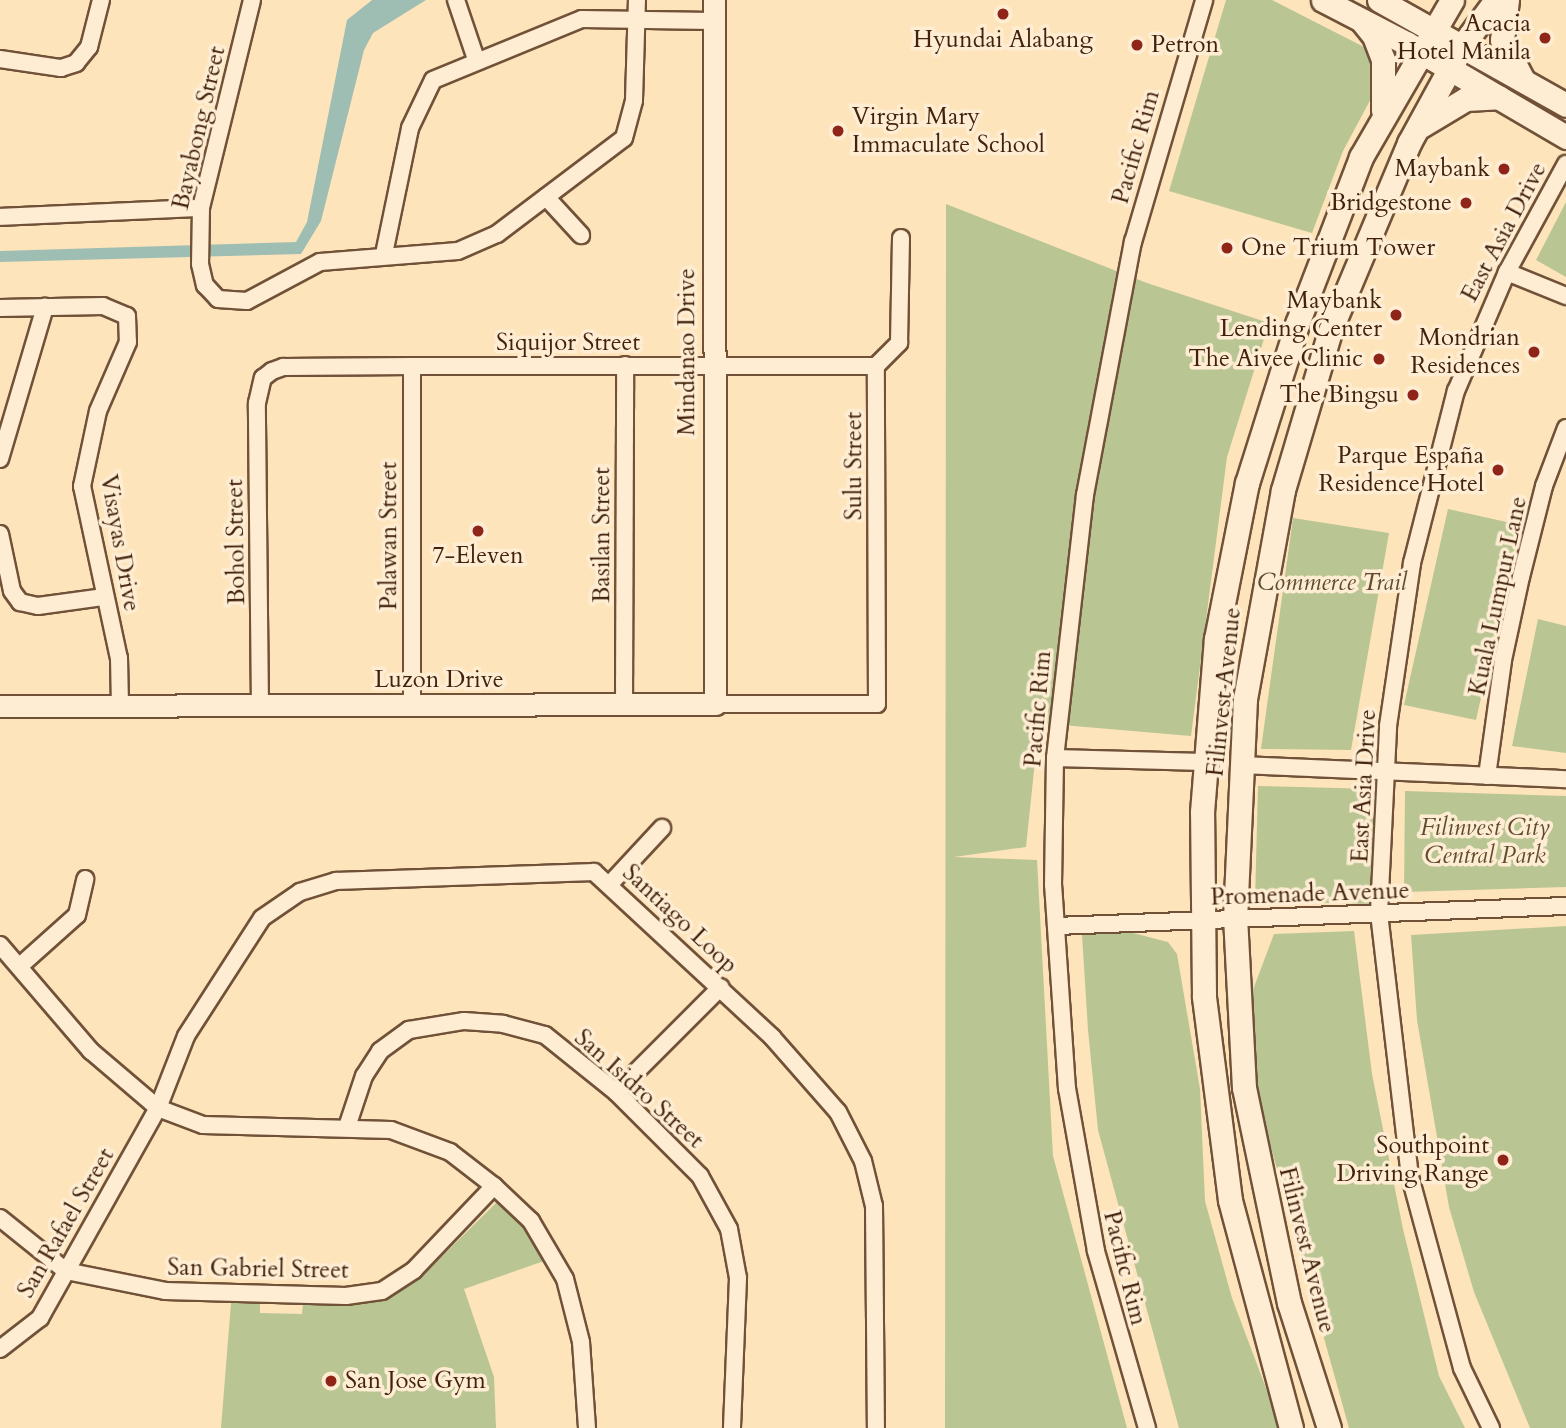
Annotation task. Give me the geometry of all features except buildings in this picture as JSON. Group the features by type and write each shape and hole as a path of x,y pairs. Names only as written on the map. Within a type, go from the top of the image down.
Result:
{"main road":[{"path":"1322,0 1450,67 1566,137"},
{"path":"1379,0 1566,106"},
{"name":"Filinvest Avenue","path":"1291,1428 1230,1200 1204,996 1201,921 1205,762 1216,639 1247,483 1301,312 1357,168 1382,117 1452,0"},
{"name":"Filinvest Avenue","path":"1329,1428 1289,1303 1244,1088 1235,919 1241,765 1252,640 1283,490 1331,331 1409,142 1462,46 1496,0"},
{"path":"1507,0 1502,40 1525,82"},
{"path":"1360,19 1374,36 1383,60 1382,117"},
{"path":"1409,142 1422,125 1446,108 1466,99 1499,97"}],"street":[{"path":"0,59 61,68 76,63 89,47 101,0"},
{"name":"Bayabong Street","path":"252,0 201,208 200,234 200,264 205,285 218,299 247,301 320,262 384,254 458,251 479,245 624,138 634,100 637,0"},
{"path":"456,0 477,62"},
{"name":"Pacific Rim","path":"1147,1428 1118,1333 1083,1189 1063,1048 1056,926 1055,758 1085,495 1133,242 1204,0"},
{"path":"384,254 410,128 421,99 433,80 582,19 636,18 713,10"},
{"name":"Mindanao Drive","path":"713,10 715,704"},
{"name":"East Asia Drive","path":"1490,1428 1462,1368 1421,1229 1396,1078 1379,914 1386,773 1402,621 1425,507 1456,391 1507,272 1566,164"},
{"path":"546,197 581,235"},
{"path":"0,217 201,208"},
{"path":"876,366 899,344 901,238"},
{"path":"1507,272 1566,296"},
{"path":"0,459 45,307"},
{"name":"Visayas Drive","path":"0,308 117,309 127,316 130,328 85,453 82,486 119,658 120,705"},
{"name":"Basilan Street","path":"624,705 625,365"},
{"name":"Palawan Street","path":"412,366 412,707"},
{"name":"Siquijor Street","path":"263,378 283,367 876,366"},
{"name":"Sulu Street","path":"876,366 877,704"},
{"name":"Bohol Street","path":"260,707 257,403 263,378"},
{"name":"Kuala Lumpur Lane","path":"1488,776 1503,660 1521,577 1544,486 1566,428"},
{"path":"0,534 12,591 20,602 38,606 104,597"},
{"name":"Luzon Drive","path":"0,706 877,704"},
{"path":"1055,758 1205,762"},
{"path":"1241,765 1566,779"},
{"path":"609,884 662,828"},
{"name":"Santiago Loop","path":"158,1108 186,1036 262,918 300,892 337,881 594,872 721,987 838,1112 863,1161 874,1206 877,1428"},
{"path":"21,965 77,915 85,879"},
{"name":"Promenade Avenue","path":"1056,926 1566,906"},
{"path":"0,945 21,965 91,1051 158,1108 203,1125 391,1130 423,1138 450,1152 494,1186 531,1221 565,1279 581,1342 587,1428"},
{"path":"616,1092 721,987"},
{"name":"San Isidro Street","path":"347,1127 364,1076 380,1051 409,1030 464,1021 503,1024 545,1035 616,1092 700,1176 729,1229 738,1278 732,1428"},
{"name":"San Rafael Street","path":"0,1349 40,1318 158,1108"},
{"name":"San Gabriel Street","path":"0,1218 66,1271 165,1291 346,1296 382,1291 414,1270 494,1186"}],"green space":[{"path":"1226,0 1272,0 1368,49 1375,91 1343,151 1312,233 1169,191"},
{"path":"1566,202 1566,277 1536,260"},
{"path":"946,204 1147,283 1269,323 1227,457 1191,736 1039,723 1026,847 954,857 1037,860 1053,1156 1127,1428 945,1428"},
{"path":"1448,509 1520,525 1476,720 1404,705"},
{"name":"Commerce Trail","path":"1293,518 1389,533 1351,750 1261,749"},
{"path":"1538,619 1566,626 1566,753 1512,746"},
{"path":"1258,786 1374,789 1371,904 1255,901"},
{"name":"Filinvest City Central Park","path":"1405,791 1566,796 1566,887 1404,892"},
{"name":"Southpoint Driving Range","path":"1566,926 1566,1428 1530,1428 1474,1292 1449,1207 1417,1020 1411,935"},
{"path":"1354,931 1372,1074 1403,1229 1439,1376 1465,1428 1349,1428 1253,1083 1251,995 1274,934"},
{"path":"1129,932 1168,942 1177,954 1200,1089 1205,1201 1232,1298 1281,1428 1179,1428 1098,1130 1082,935"},
{"path":"498,1201 528,1232 544,1261 464,1289 494,1377 496,1428 221,1428 231,1303 260,1303 260,1313 302,1314 303,1304 379,1299 420,1278"}],"water":[{"path":"372,0 426,0 373,33 364,50 321,221 301,254 0,262 0,251 296,242 307,222 347,20"}],"place":[{"name":"Hyundai Alabang","path":"1003,14"},
{"name":"Acacia Hotel Manila","path":"1545,38"},
{"name":"Petron","path":"1137,45"},
{"name":"Virgin Mary Immaculate School","path":"838,131"},
{"name":"Maybank","path":"1504,169"},
{"name":"Bridgestone","path":"1466,203"},
{"name":"One Trium Tower","path":"1227,248"},
{"name":"Maybank Lending Center","path":"1396,315"},
{"name":"Mondrian Residences","path":"1534,352"},
{"name":"The Aivee Clinic","path":"1379,359"},
{"name":"The Bingsu","path":"1413,395"},
{"name":"Parque España Residence Hotel","path":"1498,470"},
{"name":"7-Eleven","path":"478,531"},
{"name":"Southpoint Driving Range","path":"1503,1160"},
{"name":"San Jose Gym","path":"331,1381"}]}
